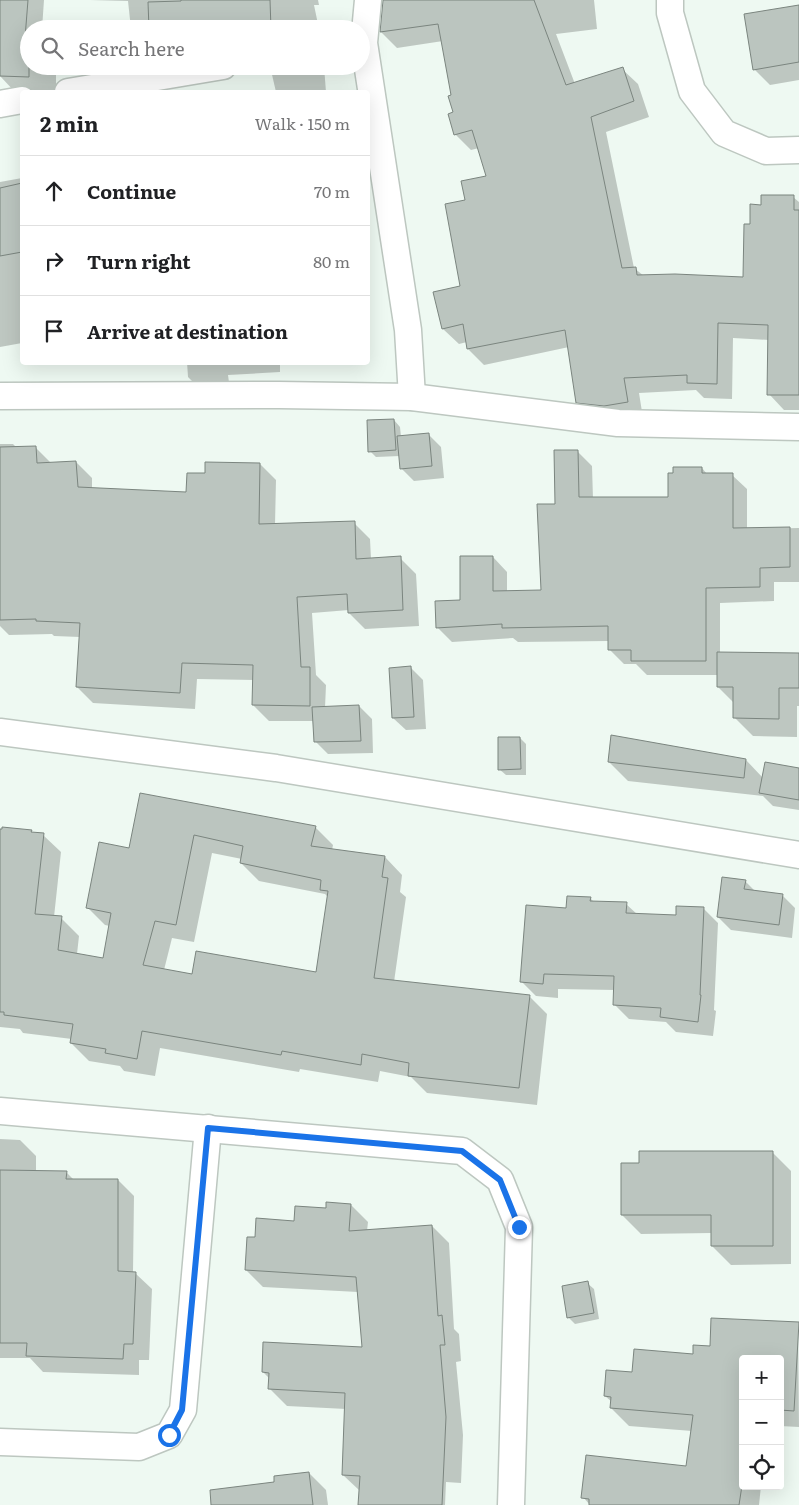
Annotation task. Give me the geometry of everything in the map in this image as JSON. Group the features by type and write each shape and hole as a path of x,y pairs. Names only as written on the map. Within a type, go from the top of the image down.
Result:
{"street":[{"path":"366,20 368,0"},
{"path":"670,0 670,13 692,91 724,133 766,151 799,150"},
{"path":"80,90 169,75"},
{"path":"368,75 408,330 412,397"},
{"path":"0,104 20,100"},
{"path":"0,396 279,395 412,397 618,423 799,427"},
{"path":"0,732 276,768 799,855"},
{"path":"0,1111 462,1151 500,1180 519,1227 511,1505"},
{"path":"0,1442 139,1447 169,1435 182,1410 208,1128"}],"building":[{"path":"0,0 28,0 26,20 20,20 20,75 29,75 29,77 0,76"},
{"path":"270,0 271,20 149,20 148,2"},
{"path":"383,0 534,0 566,85 623,67 634,101 591,117 622,268 636,267 637,275 675,274 743,277 744,224 750,224 750,204 761,205 761,195 794,195 794,210 799,210 799,395 767,395 768,325 718,323 717,384 687,383 687,375 624,378 628,402 604,406 576,403 565,330 467,349 463,324 442,329 433,292 460,286 445,204 465,200 461,181 486,176 472,130 454,135 448,114 453,112 448,96 451,95 438,24 380,32"},
{"path":"799,5 799,62 753,70 744,14"},
{"path":"20,183 20,252 0,256 0,188"},
{"path":"394,419 396,450 368,452 367,420"},
{"path":"429,433 432,466 400,469 397,436"},
{"path":"36,446 37,463 76,461 78,487 186,492 187,473 205,473 205,462 260,463 259,524 355,521 356,559 401,556 403,610 348,613 347,594 297,597 301,667 310,667 310,706 252,705 253,665 182,663 180,693 76,687 80,623 36,621 36,619 0,620 0,447"},
{"path":"554,450 578,450 579,497 668,497 668,473 673,473 673,467 702,467 702,473 733,473 733,528 790,527 790,567 760,568 760,587 706,588 706,661 631,661 631,650 608,650 608,626 502,628 502,624 436,628 435,601 460,600 460,556 493,556 493,591 541,590 537,504 555,504"},
{"path":"717,652 799,653 799,688 779,688 779,719 733,718 733,687 717,687"},
{"path":"411,666 414,717 392,718 389,668"},
{"path":"359,705 361,741 314,742 312,707"},
{"path":"611,735 746,759 744,778 608,762"},
{"path":"498,737 520,737 521,769 498,770"},
{"path":"765,762 799,768 799,800 759,793"},
{"path":"140,793 316,826 311,846 385,856 382,877 388,878 374,978 530,995 519,1088 408,1076 409,1063 362,1054 361,1065 282,1051 281,1055 142,1031 137,1059 105,1053 106,1049 70,1043 73,1024 4,1015 4,1012 0,1012 0,829 2,827 44,833 35,914 62,916 58,950 103,958 111,913 86,908 99,842 129,848","holes":["194,835 243,846 240,863 321,880 320,890 328,891 316,972 196,951 192,974 143,965 155,921 176,925"]},
{"path":"722,877 746,880 744,889 783,894 779,925 717,917"},
{"path":"567,896 591,897 590,901 627,902 626,913 676,915 676,906 704,907 701,995 698,1022 660,1017 661,1008 613,1005 614,976 544,974 543,984 520,982 526,905 566,908"},
{"path":"639,1151 773,1151 773,1246 711,1246 711,1215 621,1215 621,1163 639,1163"},
{"path":"0,1170 67,1171 66,1179 118,1179 118,1271 136,1272 133,1344 124,1344 123,1359 26,1356 27,1343 0,1343"},
{"path":"326,1202 351,1204 349,1231 432,1225 438,1316 442,1315 445,1345 440,1345 446,1417 442,1505 358,1505 360,1476 342,1475 345,1393 268,1389 269,1373 262,1372 263,1342 362,1347 356,1277 245,1270 247,1237 255,1237 256,1218 294,1221 295,1206 326,1208"},
{"path":"588,1281 594,1313 567,1318 562,1286"},
{"path":"711,1318 799,1322 794,1411 784,1410 784,1355 739,1355 739,1490 741,1490 739,1505 589,1505 589,1499 581,1498 586,1455 686,1466 693,1415 610,1408 611,1397 604,1396 606,1370 632,1372 634,1349 693,1354 693,1345 710,1346"},
{"path":"309,1472 313,1505 211,1505 210,1490 274,1482 274,1476"}],"route":[{"path":"169,1435 182,1410 208,1128 462,1151 500,1180 519,1227"}]}
